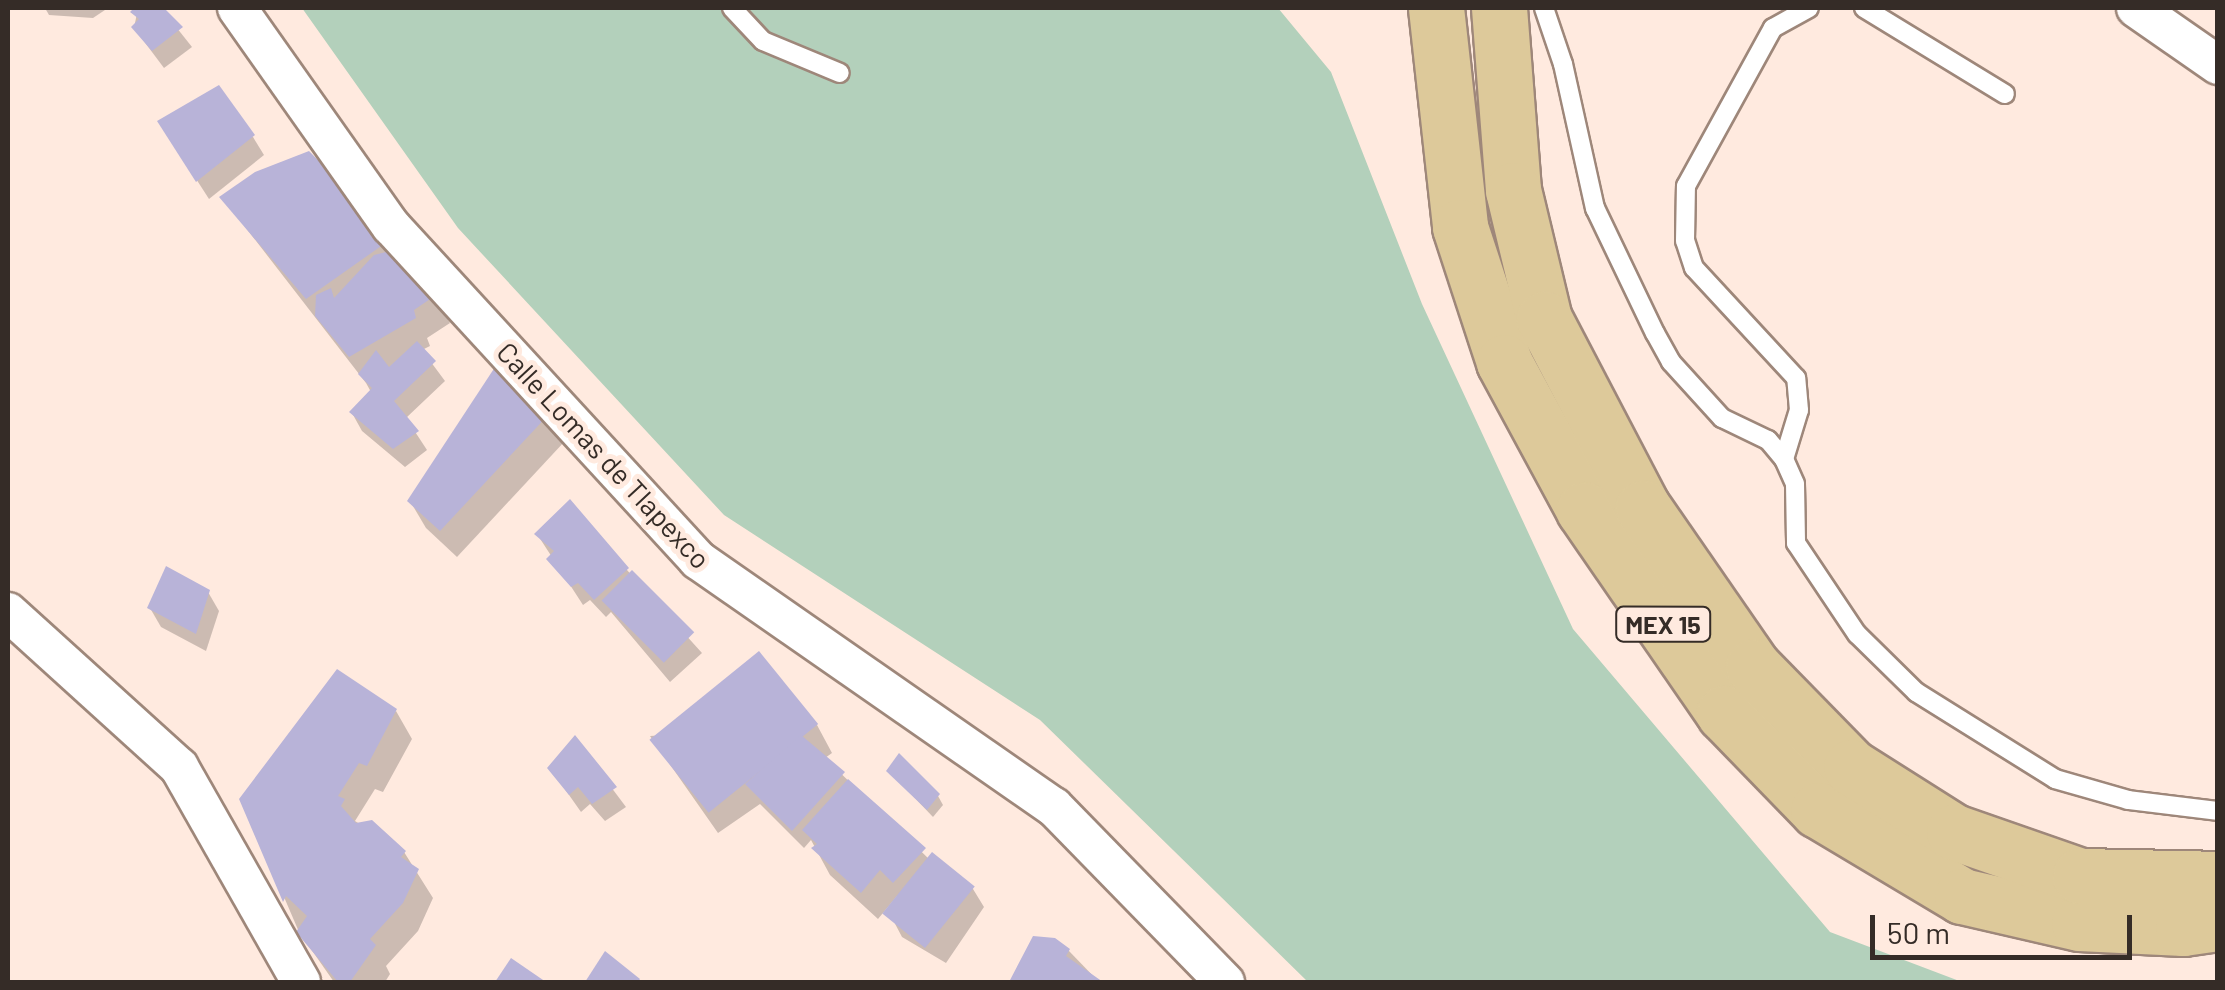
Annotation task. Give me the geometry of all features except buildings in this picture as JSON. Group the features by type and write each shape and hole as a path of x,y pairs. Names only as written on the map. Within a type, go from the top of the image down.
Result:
{"main road":[{"name":"MEX 15","path":"1436,8 1460,227 1504,362 1584,510 1724,713 1818,810 1962,896 2079,922 2182,928 2218,923"},
{"name":"MEX 15","path":"1499,8 1513,190 1544,319 1633,491 1753,668 1852,767 1954,832 2080,876 2218,878"}],"street":[{"name":"Calle Lomas de Tlapexco","path":"238,8 391,226 698,560 1054,807 1226,982"},
{"path":"2136,8 2218,65"},
{"path":"8,612 179,767 300,982"}],"lane":[{"path":"732,8 764,41 840,72"},
{"path":"1544,8 1563,64 1595,208 1655,333 1671,362 1722,418 1768,440 1784,459 1796,484 1796,543 1857,634 1916,692 2055,779 2128,800 2218,811"},
{"path":"1784,459 1799,410 1796,378 1694,268 1685,241 1686,186 1773,28 1809,8"},
{"path":"1864,8 2006,94"}],"green space":[{"path":"302,8 1278,8 1331,72 1422,304 1573,629 1830,932 1962,982 1308,982 1040,720 724,515 458,228"}]}
